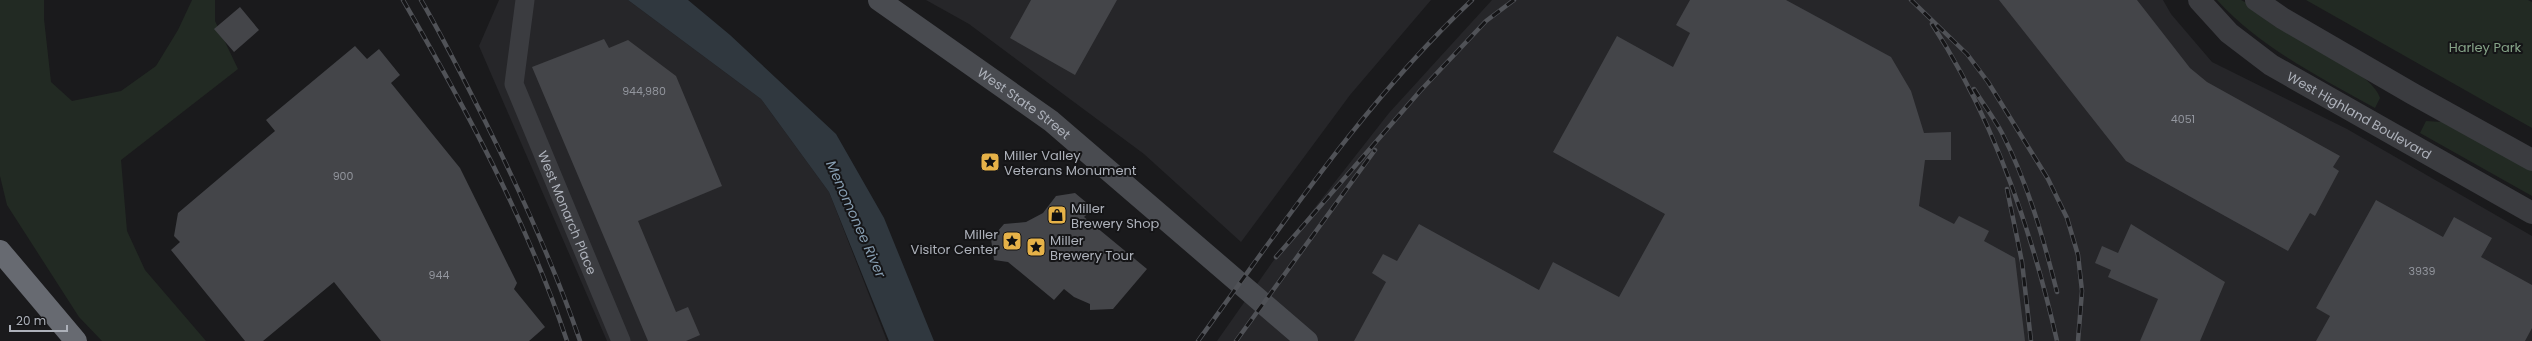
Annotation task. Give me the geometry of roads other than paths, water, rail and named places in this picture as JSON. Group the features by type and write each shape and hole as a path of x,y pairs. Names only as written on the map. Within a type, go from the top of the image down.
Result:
{"highway":[{"path":"0,251 76,341"}],"main road":[{"name":"West State Street","path":"879,0 1051,121 1307,341"}],"street":[{"name":"West Monarch Place","path":"525,0 514,84 621,341"},
{"name":"West Highland Boulevard","path":"2200,0 2230,33 2271,65 2532,213"},
{"path":"2256,0 2282,18 2400,87 2532,160"}],"water":[{"name":"Menomonee River","path":"628,0 688,0 730,35 836,134 884,218 934,341 889,341 829,192 761,99"}],"railway":[{"path":"403,0 450,82 494,166 533,252 567,341"},
{"path":"421,0 454,60 511,175 548,257 580,341"},
{"path":"1198,341 1294,208 1361,121 1396,79 1472,0"},
{"path":"1276,257 1421,90 1486,21 1514,0"},
{"path":"1911,0 1967,54 1988,82 2048,179 2067,218 2078,255 2082,291 2078,341"},
{"path":"1932,24 1954,60 1974,98 2008,177 2036,258 2057,341"},
{"path":"1974,89 1996,122 2020,172 2040,231 2057,292"},
{"path":"1236,341 1375,150"},
{"path":"2007,189 2022,262 2031,341"}],"place":[{"name":"Miller Valley Veterans Monument","path":"990,162"},
{"name":"Miller Brewery Shop","path":"1057,215"},
{"name":"Miller Visitor Center","path":"1012,241"},
{"name":"Miller Brewery Tour","path":"1036,247"}],"park label":[{"name":"Harley Park","path":"2485,47"}]}
